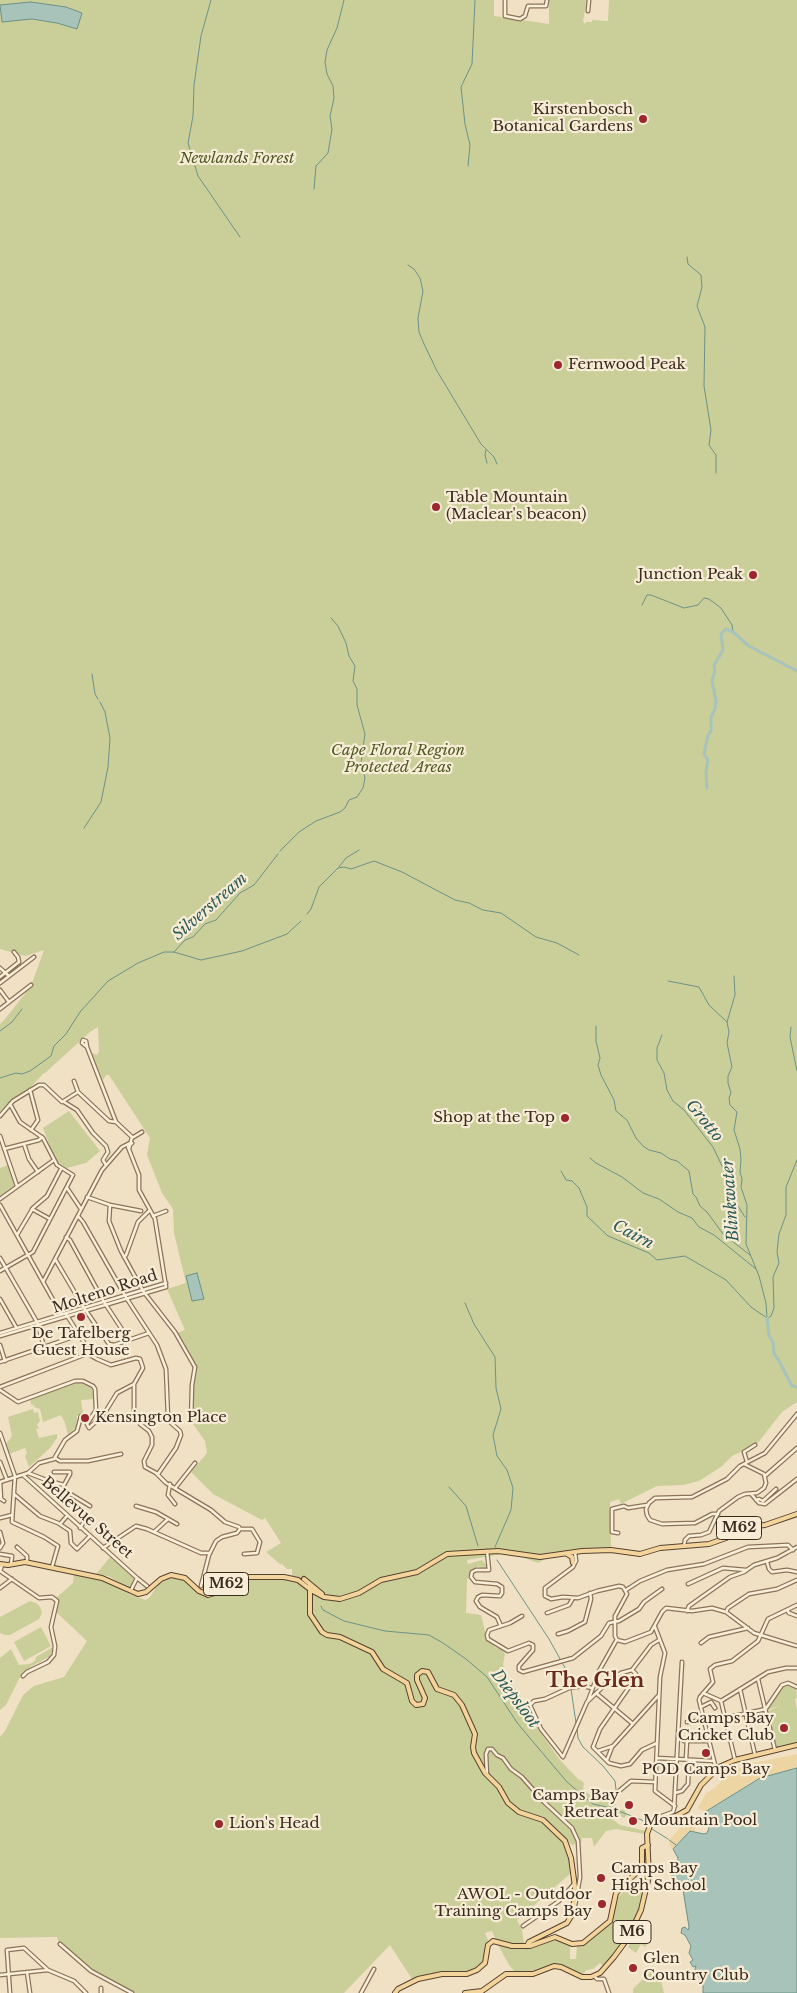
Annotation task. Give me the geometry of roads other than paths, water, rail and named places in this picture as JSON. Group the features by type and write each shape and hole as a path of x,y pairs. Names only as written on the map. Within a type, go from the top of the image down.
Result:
{"main road":[{"name":"M62","path":"306,1583 311,1590 331,1599 349,1597 381,1580 417,1572 444,1555 504,1551 539,1557 574,1552 612,1550 640,1554 660,1548 709,1544 726,1538 739,1528 766,1525 797,1514"},
{"path":"565,1553 571,1556 573,1563"},
{"path":"1,1564 27,1562 105,1578 132,1593 132,1587"},
{"name":"M62","path":"132,1593 144,1593 161,1579 172,1575 185,1578 199,1592 208,1595 218,1592 229,1581 237,1577 284,1577 297,1579 328,1596 349,1597"},
{"path":"311,1590 310,1614 321,1631 327,1635 340,1637 372,1652 384,1669 407,1683 414,1704 422,1704 425,1700 425,1696 416,1679 417,1674 422,1670 428,1672 438,1690 456,1697 464,1708 474,1732 473,1750 487,1775 499,1787 512,1806 521,1812 543,1820 565,1840 570,1853 574,1884 572,1917 567,1924 529,1942 527,1946"},
{"path":"395,1993 400,1987 418,1979 442,1974 465,1974 476,1971 485,1963 488,1944 493,1941 512,1946 534,1946 555,1937 572,1944 581,1944 607,1924 612,1916 616,1893 641,1867 643,1847 651,1823 658,1818 676,1816 687,1810 701,1785 716,1769 735,1760 797,1745"},
{"name":"M6","path":"594,1976 602,1971 614,1957 635,1925 648,1882 648,1831"},
{"path":"643,1847 648,1845"},
{"path":"465,1993 482,1991 506,1974 533,1974 554,1966 561,1967 582,1977 594,1976"}],"street":[{"path":"505,0 505,16 523,18 528,6 546,6 547,0"},
{"path":"588,0 588,11"},
{"path":"0,977 19,961 14,952"},
{"path":"0,983 34,957"},
{"path":"0,968 9,976"},
{"path":"0,1009 31,984"},
{"path":"0,990 9,1002"},
{"path":"87,1047 116,1122 132,1138 132,1142 128,1146 140,1175 139,1190 148,1209 153,1216 166,1211"},
{"path":"74,1081 78,1092 109,1121 116,1122"},
{"path":"0,1116 10,1104 30,1090 39,1085 44,1085 59,1100 78,1111 92,1133 106,1146 108,1152 103,1160 106,1165"},
{"path":"30,1090 38,1120 31,1130"},
{"path":"64,1102 78,1092"},
{"path":"0,1271 33,1252 73,1174 57,1165 42,1137 19,1121 10,1104"},
{"path":"132,1138 142,1132"},
{"path":"0,1136 2,1147 18,1186"},
{"path":"2,1147 24,1144 39,1140 42,1137"},
{"path":"43,1281 106,1165 125,1144 132,1142"},
{"path":"24,1144 29,1159 38,1172"},
{"path":"119,1151 124,1148 129,1149"},
{"path":"0,1199 54,1160"},
{"path":"17,1235 32,1209 47,1196 62,1168"},
{"path":"67,1188 81,1209"},
{"path":"87,1197 110,1206 141,1211"},
{"path":"0,1204 62,1316"},
{"path":"110,1206 109,1221 142,1293 175,1332 195,1367 192,1385 191,1421"},
{"path":"32,1209 50,1219"},
{"path":"124,1257 137,1225 148,1209"},
{"path":"78,1216 158,1348 167,1372 168,1419 181,1434 176,1448 158,1474"},
{"name":"Molteno Road","path":"0,1335 166,1287 153,1216"},
{"path":"66,1237 70,1240 106,1304 129,1340"},
{"path":"0,1258 37,1324 44,1347"},
{"path":"55,1259 85,1310 109,1344 113,1345 149,1333"},
{"path":"0,1300 17,1330"},
{"path":"67,1315 89,1353 97,1359 111,1365 136,1358 140,1359 143,1368 134,1384 134,1410 140,1424 149,1431 152,1437 152,1444 145,1458 144,1465 211,1510 225,1522 239,1526 240,1529 252,1529 260,1542 257,1553 244,1554"},
{"path":"0,1362 80,1335"},
{"path":"0,1345 4,1361"},
{"path":"0,1388 89,1353"},
{"path":"0,1388 18,1402 81,1380 94,1388 96,1408 87,1425 89,1428 95,1425 104,1414 117,1393 134,1384"},
{"path":"618,1533 612,1532 611,1518 613,1509 624,1506 628,1508 647,1505 657,1497 688,1498 695,1496 728,1478 743,1464 765,1453 797,1414"},
{"path":"4,1501 0,1499 0,1482 28,1473 39,1463 55,1458 65,1440 77,1431 81,1416 92,1418"},
{"path":"0,1433 15,1477 12,1515 14,1524 44,1537 58,1546 52,1567"},
{"path":"0,1447 4,1445"},
{"path":"747,1462 744,1452 755,1446"},
{"path":"765,1476 797,1448"},
{"path":"55,1458 60,1461 88,1461 121,1454"},
{"path":"0,1462 7,1480"},
{"path":"176,1487 195,1463"},
{"path":"684,1546 685,1540 689,1536 701,1536 709,1532 718,1514 739,1496 760,1492 764,1488 766,1483 765,1476 743,1464"},
{"path":"50,1482 64,1485 70,1474 70,1472 54,1472"},
{"path":"28,1473 50,1482 90,1506"},
{"name":"Bellevue Street","path":"23,1475 147,1586"},
{"path":"752,1494 760,1504 766,1504 797,1480"},
{"path":"170,1484 168,1494 175,1504"},
{"path":"756,1500 764,1501 776,1489"},
{"path":"14,1494 40,1515 71,1531 71,1543 77,1549 90,1536"},
{"path":"647,1505 647,1516 657,1523 695,1524 712,1514 718,1514"},
{"path":"136,1506 157,1513 177,1524"},
{"path":"0,1518 12,1515"},
{"path":"60,1524 67,1516"},
{"path":"611,1518 615,1516"},
{"path":"80,1528 85,1520"},
{"path":"154,1532 167,1520"},
{"path":"103,1548 135,1526 154,1532 201,1553 210,1553"},
{"path":"201,1586 210,1553 217,1539 237,1533 240,1529"},
{"path":"0,1532 3,1543 0,1548"},
{"path":"626,1590 640,1581 667,1570 704,1564 748,1547 788,1545 793,1550"},
{"path":"687,1611 689,1606 718,1584 754,1564 768,1562 797,1547"},
{"path":"17,1548 27,1556 27,1562"},
{"path":"487,1551 488,1570 476,1570 472,1572 471,1577 476,1583 497,1584 502,1587 503,1591 500,1596 482,1595 476,1601 478,1605 497,1617 501,1626"},
{"path":"569,1571 573,1563 574,1552"},
{"path":"574,1552 575,1564 569,1571 546,1587 544,1594 550,1598 579,1598 590,1593 620,1586 626,1590"},
{"path":"0,1554 12,1556 11,1564"},
{"path":"768,1562 769,1569 772,1572 787,1570 797,1572"},
{"path":"1,1564 0,1571 38,1598 51,1596 57,1601 51,1629 55,1646 54,1655 48,1662 22,1676"},
{"path":"688,1584 723,1568 746,1570"},
{"name":"Bellevue Street","path":"132,1587 137,1578"},
{"path":"0,1588 8,1584 12,1579"},
{"path":"726,1612 729,1607 749,1594 777,1589 797,1580"},
{"path":"522,1616 513,1622 488,1630 486,1635 488,1639 510,1651 529,1643 533,1646 533,1650 519,1666 521,1671 573,1658 600,1636 609,1623 621,1620 637,1610 644,1602 662,1589"},
{"path":"626,1590 626,1596 615,1614 614,1636 616,1640 599,1671 592,1689 587,1702 563,1757 541,1729 530,1705 534,1700 545,1699 571,1687 588,1686 592,1689 596,1693 615,1708 633,1724"},
{"path":"558,1634 568,1632 585,1622 591,1599 590,1593"},
{"path":"547,1614 569,1605 573,1598"},
{"path":"716,1769 699,1698 713,1682 710,1671 712,1667 730,1662 756,1642 762,1635 768,1619 797,1605"},
{"path":"616,1640 622,1642 632,1640 651,1632 665,1609 687,1611 712,1608 726,1612 748,1628 762,1635 797,1646"},
{"path":"787,1610 797,1616"},
{"path":"655,1627 665,1653 660,1677 655,1792 674,1806"},
{"path":"701,1643 708,1637 744,1631 748,1628"},
{"path":"587,1702 614,1677 632,1670 652,1644 659,1640"},
{"path":"658,1818 661,1815 673,1812 674,1806 682,1662"},
{"path":"637,1664 634,1680 599,1730 593,1746 596,1751 616,1766 628,1765 642,1750 657,1744"},
{"path":"721,1701 771,1671 797,1668"},
{"path":"632,1670 636,1674"},
{"path":"758,1678 775,1750"},
{"path":"687,1722 725,1718 766,1709 782,1685 788,1683 797,1687"},
{"path":"740,1689 755,1755"},
{"path":"703,1693 721,1701"},
{"path":"607,1760 608,1753 613,1746 660,1694"},
{"path":"721,1701 735,1760"},
{"path":"653,1702 659,1704"},
{"path":"701,1707 711,1702 715,1708"},
{"path":"675,1793 682,1791 688,1784 686,1741 709,1742"},
{"path":"596,1751 613,1746"},
{"path":"487,1775 486,1754 488,1749 492,1749 572,1828 578,1842 580,1876 578,1899 574,1907"},
{"path":"657,1758 714,1760"},
{"path":"605,1796 619,1791 631,1781 655,1782"},
{"path":"523,1926 559,1901 574,1884"},
{"path":"60,1944 91,1971 132,1993"},
{"path":"11,1993 6,1950 24,1948 48,1970"},
{"path":"42,1970 44,1965"},
{"path":"361,1993 374,1969"},
{"path":"0,1975 48,1970 74,1981 86,1993"},
{"path":"27,1972 30,1993"},
{"path":"594,1976 597,1979 604,1979 609,1993"},
{"path":"101,1988 101,1993"}],"water":[{"path":"31,2 66,7 82,13 77,29 57,23 32,19 2,22 0,5"},
{"path":"197,1273 204,1299 192,1301 186,1276"},
{"path":"797,1768 797,1993 703,1993 703,1985 697,1974 694,1973 696,1966 693,1967 690,1962 693,1960 689,1953 691,1946 685,1935 681,1933 682,1928 685,1927 688,1930 689,1927 683,1890 677,1882 672,1883 672,1873 677,1866 678,1858 673,1849 690,1831 707,1833 709,1828 706,1824 705,1812 760,1778"}],"waterway":[{"path":"211,0 201,36 194,85 193,116 188,143 198,176 240,237"},
{"path":"314,189 316,166 328,153 332,129 330,116 334,98 333,86 327,74 325,62 327,50 337,28 344,0"},
{"path":"468,166 470,145 465,124 461,87 472,64 475,0"},
{"path":"687,257 688,264 701,275 702,287 697,306 705,327 704,386 711,430 709,445 716,455 716,473"},
{"path":"408,265 414,269 420,278 423,291 418,318 419,332 424,344 437,371 481,444 494,457 497,464"},
{"path":"486,450 487,463"},
{"path":"642,605 647,595 684,608 698,605 704,598 709,599 721,608 732,625 733,632"},
{"name":"Silverstream","path":"280,851 299,832 316,821 340,812 345,808 349,800 357,797 363,788 365,778 361,763 365,734 357,705 357,689 353,681 355,666 349,656 346,643 338,626 331,618"},
{"path":"707,788 706,772 708,760 704,754 708,735 711,731 711,717 715,709 716,701 712,681 715,671 714,665 723,650 721,634 726,629 733,632 749,646 797,671"},
{"path":"92,674 95,694 98,699"},
{"path":"84,828 101,802 108,767 110,738 105,712 100,702"},
{"path":"339,867 346,858 359,850"},
{"name":"Silverstream","path":"174,952 185,940 193,937 205,924 216,920 240,893 254,885 278,854"},
{"path":"307,914 311,909 319,887 338,868 351,869 374,861 402,872 455,900 469,903 483,910 501,913 536,937 557,943 579,955"},
{"path":"0,1078 30,1071 51,1056 54,1046 66,1034 80,1012 108,981 138,963 164,952 174,952 201,960 242,951 287,934 301,921"},
{"name":"Blinkwater","path":"734,976 735,995 727,1022 729,1032 727,1043 732,1067 728,1076 731,1093 729,1098 730,1105 737,1112 734,1130 740,1149 741,1187 747,1205 746,1244 759,1276 766,1303 767,1318"},
{"path":"668,981 699,987 709,1005 727,1022"},
{"path":"0,1031 12,1022 22,1009"},
{"path":"596,1026 596,1041 600,1058 598,1065 614,1100 616,1111 627,1120 636,1138 643,1146 677,1161 689,1171 693,1194 700,1206 707,1212 723,1234 750,1255"},
{"path":"791,1027 790,1037 797,1071"},
{"name":"Grotto","path":"662,1035 657,1048 657,1060 664,1073 667,1090 673,1101 684,1110 713,1147 723,1168 729,1192 745,1217"},
{"path":"590,1158 622,1177 643,1193 659,1199 678,1212 692,1218 699,1227 714,1235 756,1269"},
{"path":"768,1318 771,1316 774,1308 773,1277 779,1263 777,1252 779,1234 786,1215 786,1187 797,1160"},
{"name":"Cairn","path":"561,1171 566,1180 572,1181 579,1188 587,1207 587,1216 608,1236 649,1253 657,1260 685,1256 726,1280 751,1307 767,1318"},
{"path":"465,1303 474,1324 495,1357 496,1388 501,1409 493,1435 497,1456 507,1470 513,1488 511,1510 495,1547"},
{"name":"Blinkwater","path":"767,1318 774,1354 792,1386 797,1387"},
{"path":"449,1487 466,1506 478,1546"},
{"path":"497,1560 549,1639 569,1675 576,1723"},
{"name":"Diepsloot","path":"321,1606 323,1610 344,1621 385,1631 429,1635 443,1643 487,1677 518,1724 567,1782 593,1804 611,1808 642,1820 647,1826"},
{"path":"577,1728 578,1738 583,1747 603,1766 615,1781 616,1790"},
{"path":"610,1808 612,1797"},
{"name":"Diepsloot","path":"652,1829 668,1839"},
{"name":"Diepsloot","path":"669,1840 676,1845"}],"place":[{"name":"Kirstenbosch Botanical Gardens","path":"643,119"},
{"name":"Fernwood Peak","path":"558,365"},
{"name":"Table Mountain (Maclear's beacon)","path":"436,507"},
{"name":"Junction Peak","path":"753,575"},
{"name":"Shop at the Top","path":"565,1118"},
{"name":"De Tafelberg Guest House","path":"81,1317"},
{"name":"Kensington Place","path":"85,1418"},
{"name":"Camps Bay Cricket Club","path":"784,1728"},
{"name":"POD Camps Bay","path":"706,1753"},
{"name":"Camps Bay Retreat","path":"629,1805"},
{"name":"Mountain Pool","path":"633,1821"},
{"name":"Lion's Head","path":"219,1824"},
{"name":"Camps Bay High School","path":"601,1878"},
{"name":"AWOL - Outdoor Training Camps Bay","path":"602,1904"},
{"name":"Glen Country Club","path":"633,1968"}],"district":[{"name":"The Glen","path":"595,1681"}],"park label":[{"name":"Newlands Forest","path":"237,159"},
{"name":"Cape Floral Region Protected Areas","path":"398,760"}]}
